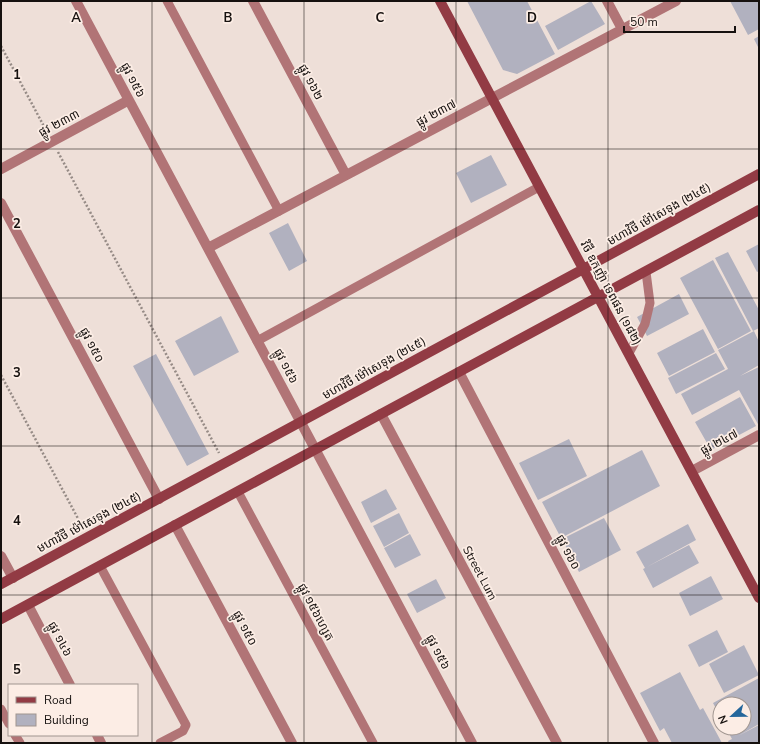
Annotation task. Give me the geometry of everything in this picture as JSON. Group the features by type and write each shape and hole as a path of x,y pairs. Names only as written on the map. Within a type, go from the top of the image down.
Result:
{"main road":[{"name":"វិថី ឧកញ៉ា ទេពផន (១៨២)","path":"440,1 759,598"},
{"name":"មហាវិថី ម៉ៅសេទុង (២៤៥)","path":"1,584 759,174"},
{"path":"1,619 759,210"}],"street":[{"name":"ផ្លូវ ១៥៦","path":"76,1 472,743"},
{"name":"ផ្លូវ ១៦២","path":"253,1 346,175"},
{"path":"607,1 622,29"},
{"name":"ផ្លូវ ២៣៧","path":"208,248 676,1"},
{"name":"ផ្លូវ ២៣៣","path":"1,169 129,100"},
{"name":"ផ្លូវ ១៥០","path":"1,203 159,499"},
{"name":"ផ្លូវ ១៦០","path":"459,372 654,743"},
{"name":"Street Lum","path":"381,414 557,743"},
{"name":"ផ្លូវ ២៤៧","path":"692,471 759,435"},
{"name":"ផ្លូវ ១៥០","path":"175,525 292,743"},
{"path":"1,556 13,578"},
{"name":"ផ្លូវ ១៤៦","path":"28,605 69,684"}],"lane":[{"path":"167,1 279,211"},
{"path":"257,341 540,187"},
{"path":"629,353 645,324 650,303 646,272"},
{"name":"ផ្លូវ ១៥៦ហ្សេត","path":"238,492 373,743"},
{"path":"100,566 186,725 183,731 160,743"},
{"path":"1,709 8,722"}],"path":[{"path":"1,46 224,464"},
{"path":"1,375 88,538"}],"building":[{"path":"467,1 527,1 555,54 517,74 503,70"},
{"path":"591,1 605,24 558,50 545,26"},
{"path":"730,1 759,1 759,29 748,35"},
{"path":"759,36 759,49 754,39"},
{"path":"491,155 507,185 471,203 456,173"},
{"path":"288,223 307,261 289,271 269,233"},
{"path":"759,244 759,271 757,272 746,251"},
{"path":"728,252 759,310 759,328 753,331 715,258"},
{"path":"713,260 751,331 718,349 680,278"},
{"path":"679,294 689,314 647,336 637,317"},
{"path":"221,316 239,352 194,376 175,341"},
{"path":"703,329 715,352 669,376 657,353"},
{"path":"754,331 759,342 759,365 740,376 759,367 759,426 739,390 692,415 681,394 728,369 718,350"},
{"path":"716,353 725,369 676,394 668,378"},
{"path":"156,354 209,454 187,466 133,366"},
{"path":"740,397 756,426 711,450 695,422"},
{"path":"569,439 587,476 538,500 519,463"},
{"path":"642,450 660,486 561,538 542,502"},
{"path":"386,489 397,509 371,523 361,502"},
{"path":"399,513 409,533 384,547 373,526"},
{"path":"604,518 621,550 579,572 562,539"},
{"path":"688,524 696,540 645,568 636,552"},
{"path":"410,534 421,555 395,568 384,548"},
{"path":"689,545 699,563 653,588 643,569"},
{"path":"711,576 723,599 690,616 679,593"},
{"path":"436,579 446,598 417,613 407,594"},
{"path":"717,630 728,652 699,667 688,645"},
{"path":"744,645 759,675 724,693 709,664"},
{"path":"680,672 700,710 703,708 712,725 712,736 718,736 722,743 672,743 664,728 660,731 640,693"},
{"path":"759,678 759,724 752,728 752,696 726,696"},
{"path":"759,725 759,743 729,743 728,741 732,739 730,736 752,736 752,729"}]}
